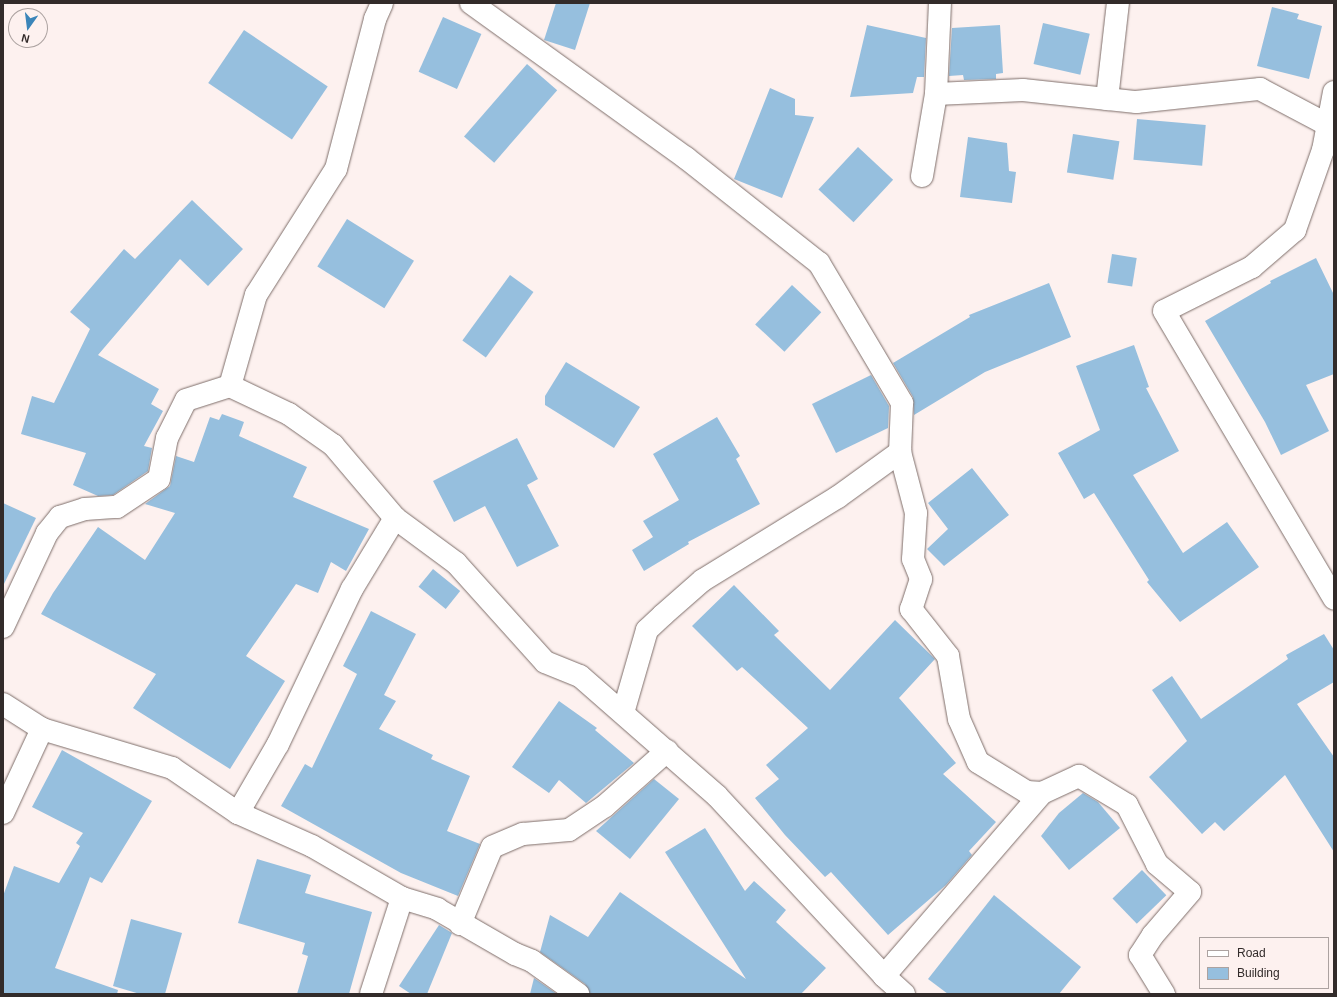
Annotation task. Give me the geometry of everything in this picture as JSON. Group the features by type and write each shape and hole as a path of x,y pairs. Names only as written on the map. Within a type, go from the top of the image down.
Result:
{"street":[{"path":"230,386 256,295 336,169 375,19 382,3"},
{"path":"471,3 686,158 819,262 902,402 900,452 916,513 913,559 921,580 911,609 948,656 959,719 978,762 1027,792 1042,793"},
{"path":"922,176 936,94 940,3"},
{"path":"1107,99 1118,3"},
{"path":"936,94 1023,90 1136,102 1260,89 1328,124"},
{"path":"1334,92 1323,150 1295,230 1252,267 1164,311 1334,599"},
{"path":"3,627 47,533 60,517 85,509 117,508 159,479 167,438 186,400 230,386 290,414 333,445 395,518 456,563 545,662 580,676 718,796 884,976 904,994"},
{"path":"623,713 647,630 703,580 838,497 900,452"},
{"path":"238,813 278,744 352,589 395,518"},
{"path":"3,704 42,729 172,768 238,813 312,846 402,898 437,909 460,924 514,954 532,960 578,994"},
{"path":"3,813 42,729"},
{"path":"460,924 492,847 523,834 569,830 605,806 667,751"},
{"path":"884,976 1042,793 1079,776 1127,805 1157,864 1190,892 1153,935 1140,955 1164,994"},
{"path":"371,994 402,898"}],"building":[{"path":"556,3 590,3 575,50 544,40"},
{"path":"1272,7 1299,14 1297,19 1322,26 1309,79 1257,66"},
{"path":"443,17 481,34 457,89 419,72"},
{"path":"1043,23 1090,34 1080,75 1034,64"},
{"path":"867,25 926,38 924,77 917,77 913,93 850,97"},
{"path":"1000,25 1003,73 996,74 996,79 964,80 963,75 949,76 952,28"},
{"path":"244,30 328,86 292,140 208,83"},
{"path":"527,64 557,90 494,163 464,136"},
{"path":"770,88 795,99 795,115 814,117 782,198 734,179"},
{"path":"1137,119 1206,125 1202,166 1133,160"},
{"path":"1073,134 1119,141 1113,180 1067,173"},
{"path":"968,137 1007,143 1009,171 1016,172 1012,203 960,197"},
{"path":"858,147 893,180 854,222 818,189"},
{"path":"192,200 243,249 208,286 180,259 98,355 159,389 151,404 163,411 144,446 152,448 148,471 113,495 98,496 73,485 86,453 21,434 32,396 54,403 90,329 70,312 124,249 135,259"},
{"path":"347,219 414,261 384,308 317,266"},
{"path":"1112,254 1137,258 1132,287 1107,283"},
{"path":"1316,258 1334,295 1334,374 1306,385 1329,431 1281,455 1265,422 1205,321 1271,283 1270,281"},
{"path":"510,275 533,292 486,358 462,341"},
{"path":"1049,283 1071,337 985,372 914,415 913,397 893,363 970,317 969,315"},
{"path":"792,285 821,312 784,352 755,324"},
{"path":"1134,345 1149,387 1146,388 1179,451 1133,475 1183,553 1227,522 1259,567 1180,622 1147,582 1149,580 1094,493 1084,499 1058,453 1100,430 1076,366"},
{"path":"566,362 640,407 614,448 545,405 545,396"},
{"path":"871,375 889,406 888,428 836,453 812,404"},
{"path":"222,414 244,422 239,436 307,467 293,497 369,529 346,571 331,562 318,593 296,584 246,656 285,681 230,769 133,708 156,674 41,614 53,593 98,527 145,560 175,513 145,504 170,486 176,456 194,462 210,417 219,420"},
{"path":"717,417 740,456 736,459 760,504 688,542 689,544 644,571 632,550 653,537 643,521 679,500 653,454"},
{"path":"517,438 538,479 527,485 559,546 517,567 485,506 454,522 433,481"},
{"path":"972,468 1009,515 944,566 927,549 948,529 928,503"},
{"path":"3,503 36,518 3,586"},
{"path":"433,569 460,591 446,609 419,587"},
{"path":"734,585 779,631 774,635 830,690 895,620 935,659 899,698 956,763 943,774 996,822 969,851 972,855 946,885 888,935 831,872 825,877 785,835 755,798 779,779 766,765 808,728 742,667 737,671 692,626"},
{"path":"371,611 416,634 384,695 396,701 379,729 433,755 431,759 470,776 447,831 480,844 458,896 401,873 281,806 305,764 312,768 357,674 343,666"},
{"path":"1324,634 1334,650 1334,682 1297,704 1334,757 1334,852 1285,775 1224,831 1215,822 1202,834 1149,777 1187,741 1152,690 1172,676 1201,719 1288,659 1286,655"},
{"path":"559,701 597,728 595,730 634,763 586,803 559,780 549,793 512,767"},
{"path":"62,750 152,801 102,883 90,877 55,968 118,990 117,994 3,994 3,896 14,866 59,883 80,846 76,843 83,833 32,807"},
{"path":"654,779 679,799 630,859 596,831"},
{"path":"1083,793 1098,802 1120,828 1069,870 1041,836 1059,813"},
{"path":"705,828 745,891 754,881 786,910 776,922 826,968 801,994 590,994 585,984 540,952 550,915 588,937 620,892 746,979 665,852"},
{"path":"257,859 311,875 305,893 372,912 349,994 297,994 308,956 302,954 305,943 238,923"},
{"path":"1142,870 1166,895 1137,924 1113,898"},
{"path":"994,895 1081,967 1059,994 948,994 928,979"},
{"path":"131,919 182,933 165,994 140,994 113,986"},
{"path":"439,925 452,933 427,994 411,994 399,986"},
{"path":"534,978 557,994 530,994"}]}
